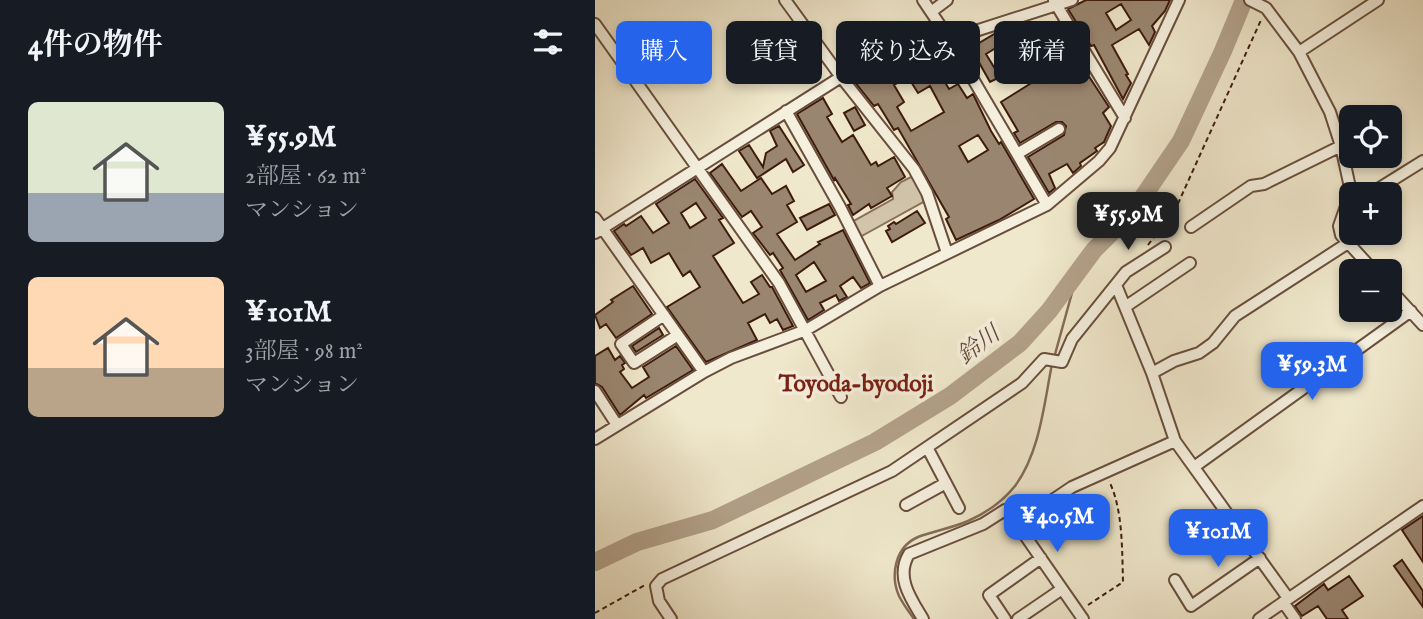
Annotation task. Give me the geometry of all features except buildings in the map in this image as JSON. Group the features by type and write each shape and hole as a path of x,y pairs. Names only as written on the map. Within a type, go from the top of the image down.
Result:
{"street":[{"path":"785,0 836,70"},
{"path":"923,0 937,21"},
{"path":"931,12 947,0"},
{"path":"980,29 1055,2 1072,0"},
{"path":"595,439 731,358 806,330 880,286 1047,205 1099,161 1110,148 1179,0"},
{"path":"1250,0 1266,8 1300,52 1330,112 1339,140"},
{"path":"1300,52 1378,0"},
{"path":"1055,2 1125,118"},
{"path":"595,24 779,283 841,397"},
{"path":"599,230 836,80"},
{"path":"847,84 914,169 927,193 947,253"},
{"path":"976,84 1047,205"},
{"path":"786,111 840,207 880,286"},
{"path":"1017,154 1059,129"},
{"path":"1191,227 1251,186 1264,184 1339,147"},
{"path":"1389,182 1423,161"},
{"path":"595,218 599,230 704,372"},
{"path":"1153,373 1174,361 1199,353 1213,343 1234,316 1345,245"},
{"path":"1350,245 1363,259"},
{"path":"671,619 659,601 656,586 662,579 892,471 1022,383 1044,359 1062,362 1072,339 1126,272 1165,247"},
{"path":"1125,307 1190,262"},
{"path":"1116,285 1153,373 1175,441 1260,558 1295,619"},
{"path":"1402,302 1423,325"},
{"path":"1194,467 1411,311"},
{"path":"664,315 621,344 634,363 678,335"},
{"path":"595,391 617,425"},
{"path":"1017,524 1072,487 1175,441"},
{"path":"928,449 959,508"},
{"path":"906,505 946,483"},
{"path":"1259,619 1423,506"},
{"path":"923,619 902,578 904,562 909,554 983,524 1005,510 1081,615"},
{"path":"1005,619 989,595 1041,558"},
{"path":"1175,580 1191,606 1260,558"},
{"path":"1018,619 1062,589"}],"path":[{"path":"1143,251 1177,208 1266,8"},
{"path":"1081,615 1123,582 1115,492 1105,473"},
{"path":"595,613 649,582 662,579"}],"shaded area":[{"path":"913,176 925,201 860,237 852,222 893,199 892,192 901,182"}],"waterway":[{"name":"鈴川","path":"595,562 637,542 713,520 875,442 950,396 1020,343 1049,311 1094,250 1134,210 1181,141 1244,0"},
{"path":"1054,358 1078,271"},
{"path":"914,619 896,588 895,571 904,547 918,537 981,514 1000,502 1015,486 1036,443 1052,364"}],"district":[{"name":"Toyoda-byodoji","path":"856,383"}]}
